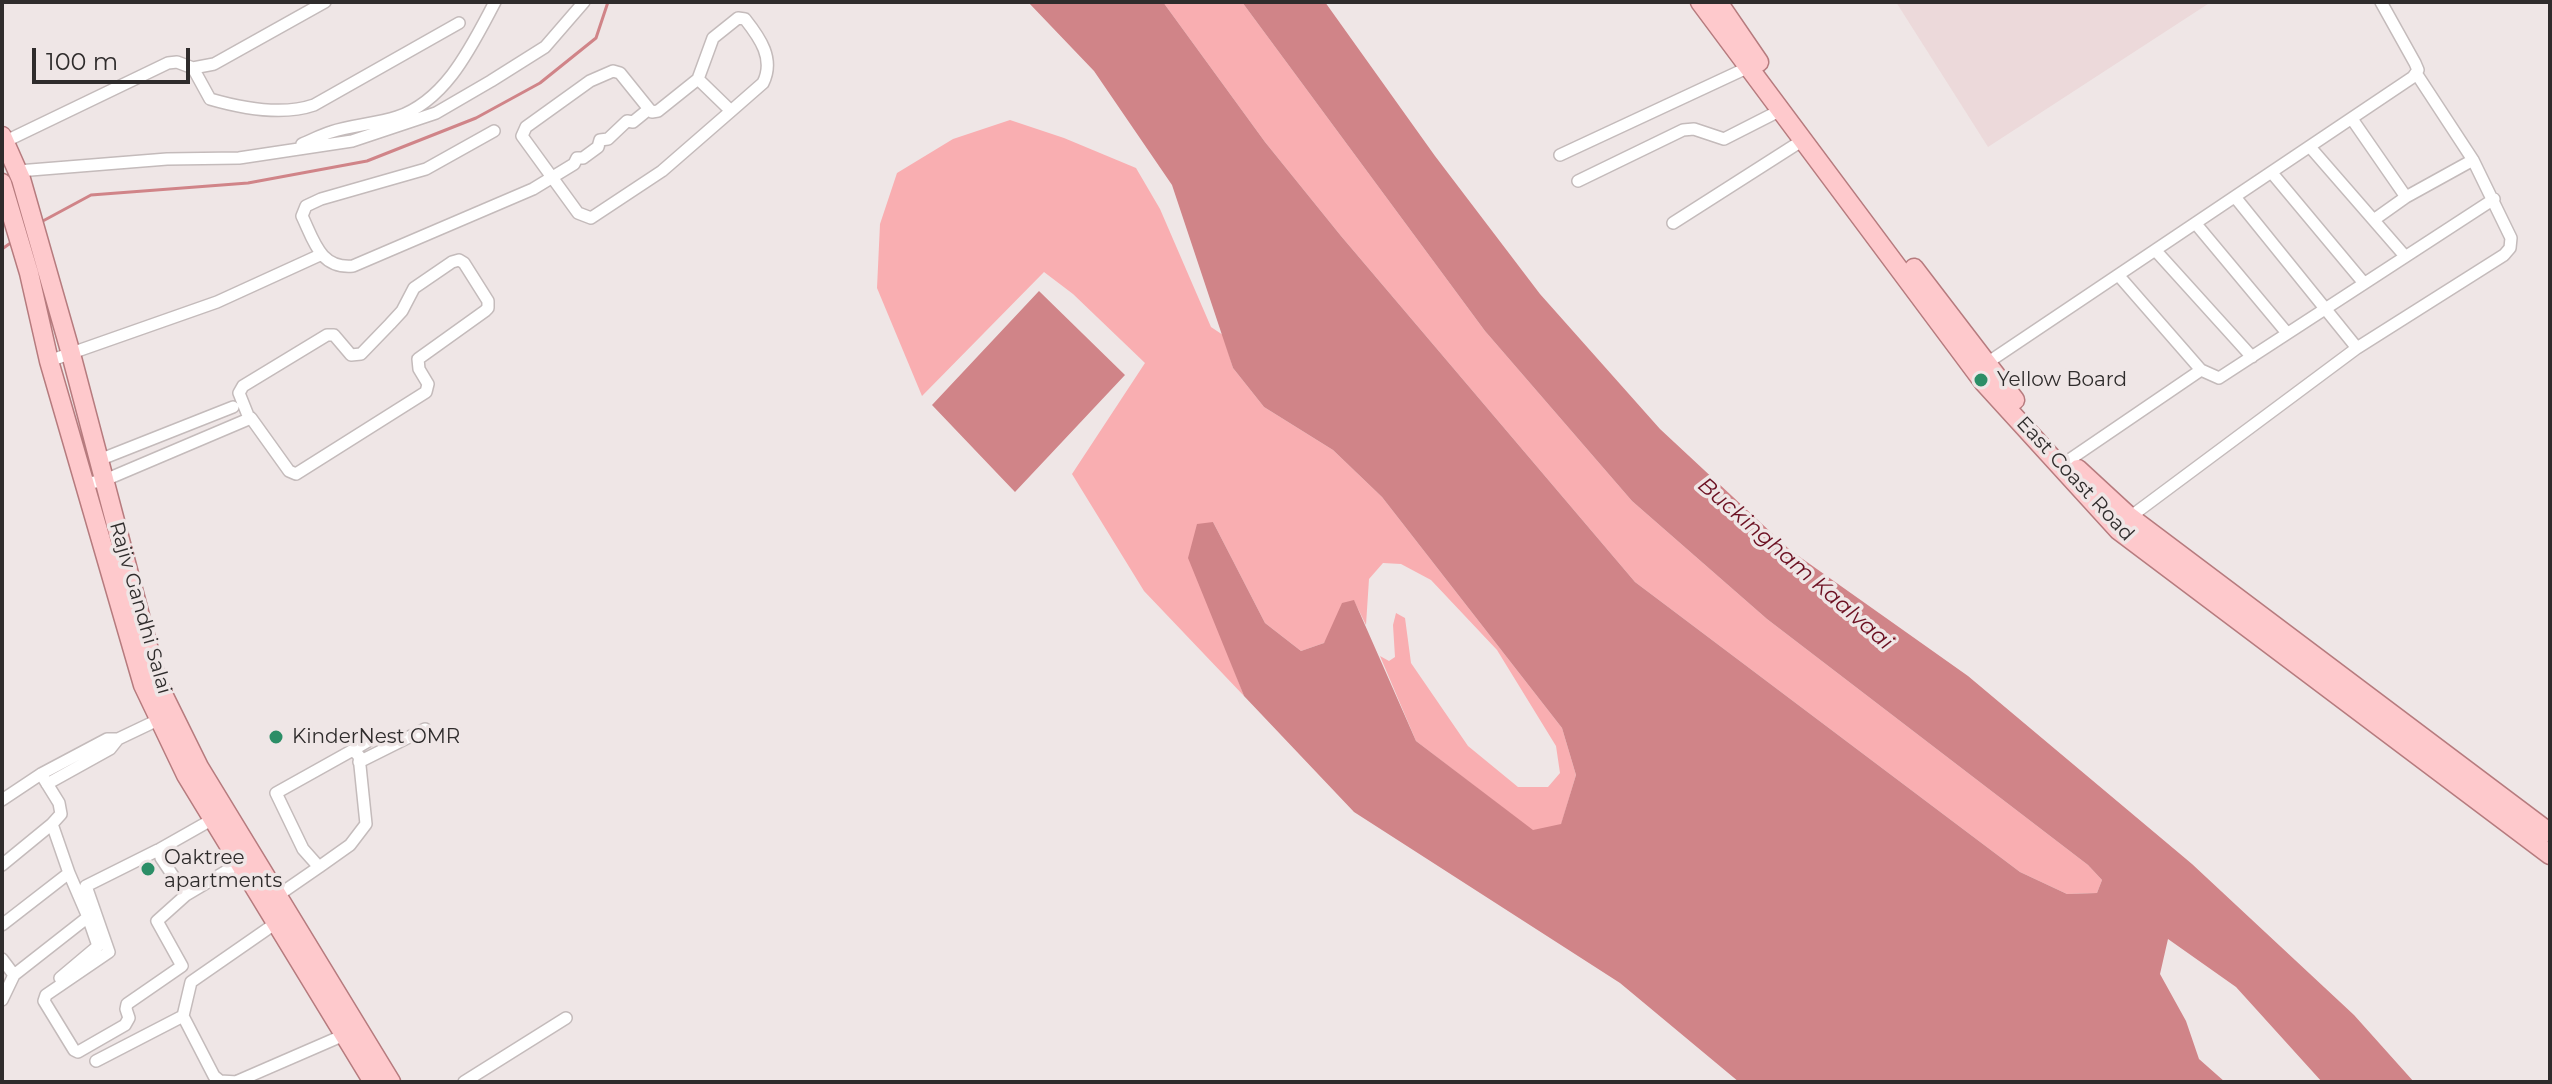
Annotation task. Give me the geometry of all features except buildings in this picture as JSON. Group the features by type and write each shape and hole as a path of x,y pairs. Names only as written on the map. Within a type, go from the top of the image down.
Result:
{"main road":[{"name":"East Coast Road","path":"1700,2 1984,383 2118,530 2522,822 2550,833"},
{"name":"East Coast Road","path":"1718,2 1823,153 2029,417 2069,460 2130,517 2522,822 2550,855"},
{"name":"Rajiv Gandhi Salai","path":"3,139 20,175 49,361 143,685 186,775 373,1082"},
{"name":"Rajiv Gandhi Salai","path":"2,183 71,354 158,684 199,767 391,1082"}],"street":[{"path":"3,139 168,63 177,62 193,68 214,64 325,2"},
{"path":"291,149 331,132 395,118 418,106 453,74 495,2"},
{"path":"20,175 167,159 239,158 352,141 436,113 545,47 584,2"},
{"path":"2130,517 2357,348 2504,255 2510,248 2511,238 2494,199 2473,160 2416,73 2415,63 2381,2"},
{"path":"494,131 426,169 306,206 302,216 320,255 333,264 353,266 554,179 698,79 713,38 738,18 745,19 766,51 766,77 757,89 662,171 591,218 578,213 554,179 525,144 522,132 590,81 616,71 652,110"},
{"path":"193,68 210,99 276,110 302,109 459,23"},
{"path":"1560,155 1749,67"},
{"path":"1987,363 2416,73"},
{"path":"698,79 731,111"},
{"path":"1578,181 1683,130 1694,129 1724,139 1781,110"},
{"path":"2352,119 2406,197"},
{"path":"1673,223 1803,140"},
{"path":"2310,147 2404,255"},
{"path":"2375,219 2406,197 2473,160"},
{"path":"2272,173 2363,282"},
{"path":"2235,197 2357,348"},
{"path":"2119,276 2201,370 2223,377 2404,255 2494,199"},
{"path":"2196,224 2287,333"},
{"path":"2156,251 2252,357"},
{"path":"49,361 217,302 320,255"},
{"path":"85,484 105,480 249,418 254,419 289,471 296,474 426,392 428,384 419,369 418,359 488,308 488,301 464,263 459,260 452,262 414,288 402,311 361,354 351,355 334,335 327,335 243,386 239,393 249,418"},
{"path":"2069,460 2201,370"},
{"path":"99,460 233,407"},
{"path":"2,800 44,779 107,739 118,739 160,719"},
{"path":"359,762 425,729"},
{"path":"319,867 303,849 276,793 375,737"},
{"path":"277,896 350,845 366,824 359,762 357,752 353,750"},
{"path":"2,865 61,814 59,803 44,779"},
{"path":"213,819 86,886 109,952 46,995 44,1001 74,1050 78,1052 125,1025 129,1018 127,1004 182,966 157,921 186,895 240,863"},
{"path":"44,991 96,950 98,942 52,824"},
{"path":"158,850 186,895"},
{"path":"2,925 69,873"},
{"path":"2,1000 14,975 88,917"},
{"path":"276,923 191,982 183,1016 214,1076 220,1081 238,1081 344,1035"},
{"path":"2,959 14,975"},
{"path":"96,1061 183,1016"},
{"path":"464,1082 566,1018"}],"shaded area":[{"path":"1163,2 1242,2 1485,331 1632,501 1767,619 2088,865 2102,880 2097,893 2067,894 2020,872 1635,582 1341,236 1265,142"},
{"path":"1896,2 2211,2 1988,147"},
{"path":"1010,120 1064,138 1136,168 1160,209 1211,327 1223,335 1233,368 1264,407 1333,450 1382,497 1562,728 1576,775 1561,825 1533,831 1416,741 1380,656 1389,661 1395,657 1393,625 1396,613 1405,618 1411,663 1468,746 1518,787 1548,787 1560,773 1556,746 1497,650 1431,580 1401,564 1383,563 1369,579 1366,625 1354,601 1324,643 1301,651 1265,623 1213,522 1222,639 1244,696 1144,591 1072,474 1145,363 1073,294 1044,272 922,396 877,288 880,224 897,173 953,139"}],"water":[{"name":"Buckingham Kaalvaai","path":"1028,2 1163,2 1265,142 1341,236 1635,582 2020,872 2067,894 2097,893 2102,880 2088,865 1767,619 1632,501 1485,331 1242,2 1325,2 1435,156 1540,294 1660,429 1790,550 1968,676 2192,864 2354,1015 2414,1082 2322,1082 2236,987 2168,939 2160,974 2186,1021 2199,1059 2225,1082 1739,1082 1620,983 1354,812 1244,696 1188,558 1197,524 1213,522 1265,623 1301,651 1324,643 1342,603 1354,600 1416,741 1533,830 1561,824 1576,775 1562,728 1382,497 1333,450 1264,407 1233,368 1172,185 1094,71"},
{"path":"1039,291 1125,375 1015,492 932,405"}],"waterway":[{"path":"41,222 91,195 248,183 367,161 476,118 540,83 596,38 608,2"},
{"path":"2,249 12,242"}],"place":[{"name":"Yellow Board","path":"1981,380"},
{"name":"KinderNest OMR","path":"276,737"},
{"name":"Oaktree apartments","path":"148,869"}]}
